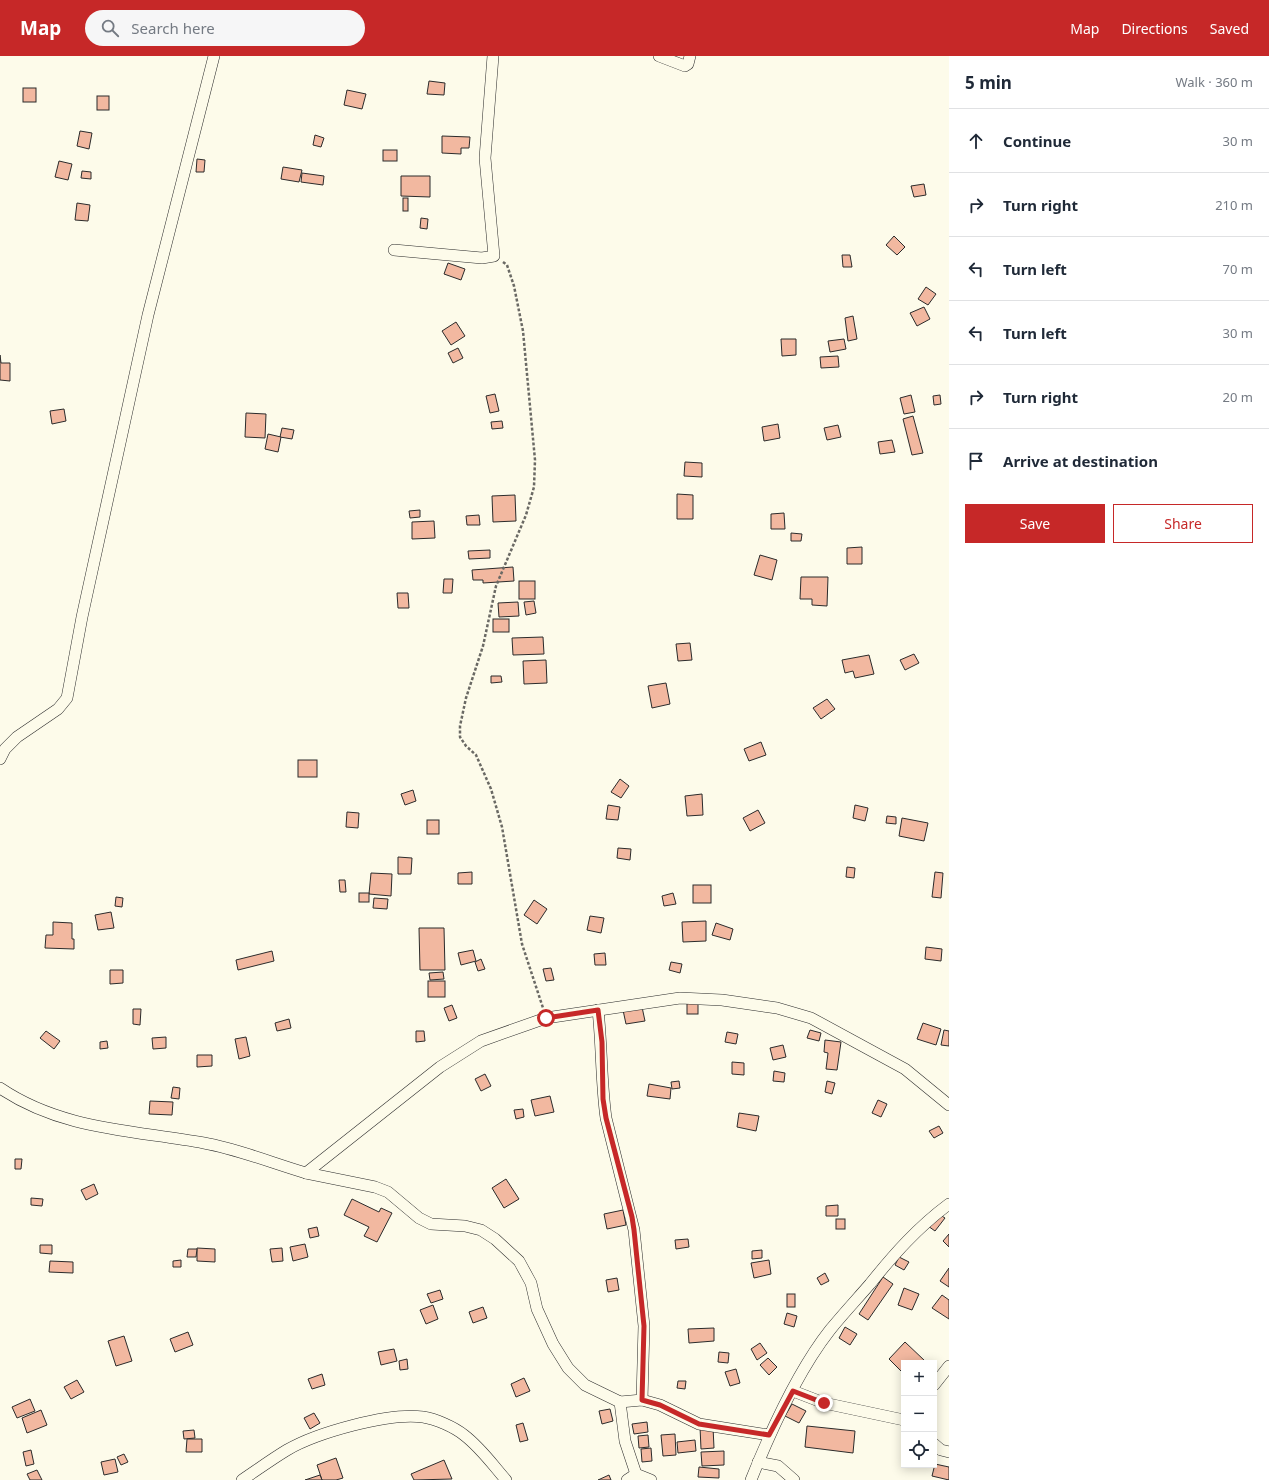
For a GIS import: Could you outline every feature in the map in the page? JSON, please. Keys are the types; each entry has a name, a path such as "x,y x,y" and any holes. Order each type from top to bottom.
{"street":[{"path":"0,759 5,749 17,737 58,709 67,698 82,617 148,314 214,56"},
{"path":"394,250 482,258 494,256 486,158 493,56"},
{"path":"659,56 685,66 688,64 690,56"},
{"path":"306,1173 452,1059 481,1040 546,1018 680,998 722,1000 777,1008 811,1018 905,1069 949,1105"},
{"path":"598,1010 602,1042 603,1099 606,1118 632,1217 634,1230 644,1326 642,1400"},
{"path":"0,1088 47,1114 93,1127 206,1143 306,1173 375,1187 388,1192 419,1218 431,1224 465,1226 481,1230 495,1239 518,1261 531,1283 537,1309 553,1344 568,1368 586,1385 620,1402 642,1400 660,1405 699,1424 769,1435"},
{"path":"751,1480 769,1435 803,1372 830,1331 895,1253 926,1222 949,1204"},
{"path":"937,1381 949,1366"},
{"path":"793,1391 824,1403 901,1419"},
{"path":"620,1402 625,1441 636,1474 651,1480"},
{"path":"242,1480 288,1449 314,1438 366,1422 406,1416 424,1417 463,1434 482,1450 506,1480"},
{"path":"937,1447 941,1450 949,1452"},
{"path":"758,1462 778,1466 794,1480"},
{"path":"627,1480 636,1474"}],"path":[{"path":"494,256 507,265 514,286 523,331 535,460 534,487 526,515 496,586 483,646 466,698 460,726 460,737 466,746 476,754 491,789 502,827 522,944 546,1018"}],"building":[{"path":"429,81 445,83 444,95 427,94"},
{"path":"23,88 36,88 36,102 23,102"},
{"path":"347,90 366,94 362,109 344,105"},
{"path":"97,96 109,96 109,110 97,110"},
{"path":"80,131 92,133 89,149 77,146"},
{"path":"315,135 324,138 321,147 313,145"},
{"path":"442,136 470,137 469,148 461,148 461,154 442,153"},
{"path":"383,150 397,150 397,161 383,161"},
{"path":"197,159 205,160 204,172 196,172"},
{"path":"59,161 72,164 68,180 55,177"},
{"path":"283,167 302,170 299,182 281,179"},
{"path":"82,171 91,172 91,179 81,178"},
{"path":"302,173 324,176 323,185 301,182"},
{"path":"401,176 430,176 430,197 401,196"},
{"path":"924,184 926,195 914,197 911,186"},
{"path":"403,198 408,198 408,211 403,211"},
{"path":"77,203 90,205 88,221 75,220"},
{"path":"421,218 428,219 427,229 420,228"},
{"path":"894,236 905,247 897,255 886,245"},
{"path":"842,255 850,255 852,267 843,267"},
{"path":"448,263 465,269 461,280 444,274"},
{"path":"926,287 936,294 928,305 918,299"},
{"path":"924,307 930,319 917,326 910,313"},
{"path":"853,316 857,339 848,341 845,318"},
{"path":"456,322 465,336 451,345 442,331"},
{"path":"781,339 796,339 796,355 782,356"},
{"path":"844,339 846,349 830,352 828,341"},
{"path":"458,348 463,358 453,363 448,353"},
{"path":"0,355 1,363 10,363 10,381 0,380"},
{"path":"838,356 839,367 821,368 820,357"},
{"path":"495,394 499,411 490,413 486,396"},
{"path":"911,395 915,412 904,414 900,398"},
{"path":"940,395 941,404 934,405 933,396"},
{"path":"64,409 66,421 52,424 50,411"},
{"path":"246,413 266,414 265,438 245,437"},
{"path":"913,416 923,453 912,455 903,419"},
{"path":"502,421 503,428 492,429 491,422"},
{"path":"778,424 780,438 764,441 762,427"},
{"path":"838,425 841,437 827,440 824,428"},
{"path":"282,428 294,430 292,439 280,437"},
{"path":"268,434 281,437 278,452 265,449"},
{"path":"892,440 895,452 880,454 878,442"},
{"path":"685,462 702,463 702,477 684,476"},
{"path":"677,494 693,495 693,519 677,519"},
{"path":"515,495 516,521 493,522 492,496"},
{"path":"420,510 420,517 410,518 409,511"},
{"path":"784,513 785,529 771,529 771,514"},
{"path":"479,515 480,525 467,525 466,516"},
{"path":"434,521 435,538 412,539 412,522"},
{"path":"791,533 802,534 801,541 791,541"},
{"path":"862,547 862,564 847,564 847,548"},
{"path":"490,550 490,558 469,559 468,551"},
{"path":"760,555 777,560 772,580 754,575"},
{"path":"513,567 514,581 483,583 483,580 473,580 472,570"},
{"path":"801,577 828,577 827,606 812,605 812,599 800,599"},
{"path":"444,579 453,579 452,593 443,593"},
{"path":"519,581 535,581 535,599 519,599"},
{"path":"397,593 408,593 409,608 398,608"},
{"path":"534,601 536,613 526,615 524,602"},
{"path":"518,602 519,616 499,617 498,603"},
{"path":"493,619 509,619 509,632 493,632"},
{"path":"543,637 544,654 513,655 512,638"},
{"path":"690,643 692,660 678,661 676,644"},
{"path":"914,654 919,663 905,670 900,660"},
{"path":"869,655 874,674 855,678 853,671 845,673 842,660"},
{"path":"546,660 547,683 524,684 523,661"},
{"path":"491,676 501,676 502,682 491,683"},
{"path":"666,683 670,704 652,708 648,686"},
{"path":"827,699 835,709 821,719 813,708"},
{"path":"761,742 766,755 749,761 744,749"},
{"path":"298,760 317,760 317,777 298,777"},
{"path":"620,779 629,786 621,798 611,792"},
{"path":"413,790 416,801 405,805 401,794"},
{"path":"702,794 703,815 687,816 685,796"},
{"path":"608,805 620,807 618,820 606,819"},
{"path":"855,805 868,808 865,821 853,818"},
{"path":"758,810 765,823 750,831 743,818"},
{"path":"347,812 359,813 358,828 346,827"},
{"path":"887,816 896,817 896,824 886,823"},
{"path":"902,818 928,823 924,841 899,836"},
{"path":"427,820 439,820 439,834 427,834"},
{"path":"618,848 631,849 630,860 617,858"},
{"path":"398,857 412,858 411,874 398,874"},
{"path":"847,867 855,868 854,878 846,877"},
{"path":"472,872 472,884 458,884 458,873"},
{"path":"935,872 943,873 941,898 932,897"},
{"path":"371,873 392,874 391,896 369,894"},
{"path":"339,880 345,880 346,892 340,892"},
{"path":"693,885 711,885 711,903 693,903"},
{"path":"359,893 369,893 369,902 359,902"},
{"path":"673,893 676,904 664,906 662,896"},
{"path":"116,897 123,898 122,907 115,906"},
{"path":"374,898 388,899 387,909 373,908"},
{"path":"534,900 547,909 537,924 524,915"},
{"path":"111,912 114,928 98,930 95,915"},
{"path":"590,916 604,918 601,933 587,930"},
{"path":"706,921 706,941 683,942 682,922"},
{"path":"53,922 72,923 72,939 74,939 74,949 45,948 46,935 53,935"},
{"path":"716,923 733,929 730,940 712,935"},
{"path":"419,928 444,928 445,970 420,970"},
{"path":"926,947 942,949 941,961 925,959"},
{"path":"473,950 476,961 461,965 458,953"},
{"path":"272,951 274,961 238,970 236,960"},
{"path":"605,953 606,965 595,965 594,954"},
{"path":"481,959 485,969 478,971 475,962"},
{"path":"671,962 682,964 680,973 669,970"},
{"path":"551,968 554,980 546,981 543,969"},
{"path":"110,970 123,970 123,983 110,984"},
{"path":"443,972 444,979 430,980 429,973"},
{"path":"428,981 445,981 445,997 428,997"},
{"path":"687,1003 698,1003 698,1014 687,1014"},
{"path":"452,1005 457,1018 449,1021 444,1008"},
{"path":"642,1007 645,1021 626,1024 623,1010"},
{"path":"133,1009 141,1009 140,1025 133,1024"},
{"path":"289,1019 291,1028 277,1031 275,1023"},
{"path":"923,1023 941,1029 936,1045 917,1039"},
{"path":"810,1030 821,1033 819,1041 807,1038"},
{"path":"944,1030 949,1031 949,1046 941,1045"},
{"path":"46,1031 60,1041 54,1049 40,1038"},
{"path":"416,1031 424,1031 425,1041 416,1042"},
{"path":"727,1032 738,1034 736,1044 725,1042"},
{"path":"166,1037 166,1048 153,1049 152,1038"},
{"path":"246,1037 250,1056 239,1059 235,1039"},
{"path":"825,1040 841,1042 837,1070 826,1069 828,1053 824,1052"},
{"path":"107,1041 108,1048 100,1049 100,1042"},
{"path":"783,1045 786,1057 773,1060 770,1048"},
{"path":"197,1055 212,1055 212,1066 197,1067"},
{"path":"732,1062 744,1063 744,1075 732,1074"},
{"path":"774,1071 785,1073 784,1082 773,1081"},
{"path":"485,1074 491,1086 481,1091 475,1079"},
{"path":"679,1081 680,1088 672,1089 671,1082"},
{"path":"827,1081 835,1083 832,1094 825,1092"},
{"path":"649,1084 671,1088 670,1099 647,1096"},
{"path":"173,1087 180,1088 179,1099 171,1098"},
{"path":"550,1096 554,1112 535,1116 531,1100"},
{"path":"878,1100 887,1104 881,1117 872,1113"},
{"path":"150,1101 173,1102 172,1115 149,1114"},
{"path":"523,1109 524,1117 516,1119 514,1110"},
{"path":"739,1113 759,1116 756,1131 737,1127"},
{"path":"939,1126 943,1133 934,1138 929,1131"},
{"path":"15,1159 22,1159 21,1169 15,1169"},
{"path":"506,1179 519,1199 504,1208 492,1188"},
{"path":"94,1184 98,1194 86,1200 81,1190"},
{"path":"31,1198 43,1199 42,1206 31,1205"},
{"path":"352,1199 379,1212 381,1208 392,1213 377,1242 364,1236 369,1227 344,1215"},
{"path":"838,1205 838,1216 826,1216 826,1206"},
{"path":"623,1210 626,1225 607,1229 604,1214"},
{"path":"937,1213 945,1218 935,1231 928,1226"},
{"path":"836,1219 845,1219 845,1229 836,1229"},
{"path":"317,1227 319,1236 310,1238 308,1229"},
{"path":"949,1234 949,1247 943,1241"},
{"path":"688,1239 689,1247 676,1249 675,1240"},
{"path":"305,1244 308,1257 293,1261 290,1247"},
{"path":"40,1245 52,1245 52,1254 40,1253"},
{"path":"197,1248 215,1249 215,1262 197,1261"},
{"path":"282,1248 283,1261 272,1262 270,1249"},
{"path":"188,1249 197,1249 196,1257 187,1257"},
{"path":"762,1250 762,1258 752,1259 752,1251"},
{"path":"899,1257 909,1262 904,1270 895,1265"},
{"path":"181,1260 181,1267 173,1267 173,1261"},
{"path":"769,1260 771,1274 754,1278 751,1263"},
{"path":"50,1261 73,1262 73,1273 49,1272"},
{"path":"949,1268 949,1287 940,1281"},
{"path":"825,1273 829,1281 821,1285 817,1278"},
{"path":"883,1277 893,1284 868,1320 859,1314"},
{"path":"617,1278 619,1290 608,1292 606,1280"},
{"path":"904,1288 919,1294 912,1310 898,1305"},
{"path":"440,1290 443,1299 431,1303 427,1294"},
{"path":"787,1294 795,1294 795,1307 787,1307"},
{"path":"942,1295 949,1300 949,1319 932,1308"},
{"path":"433,1305 438,1319 426,1324 420,1310"},
{"path":"483,1307 487,1318 473,1323 469,1312"},
{"path":"787,1313 797,1316 794,1327 784,1324"},
{"path":"845,1327 857,1334 850,1345 839,1338"},
{"path":"714,1328 714,1341 689,1343 688,1329"},
{"path":"188,1332 193,1345 175,1352 170,1339"},
{"path":"124,1336 132,1361 116,1366 108,1341"},
{"path":"905,1342 924,1360 901,1360 901,1371 889,1359"},
{"path":"760,1343 767,1353 757,1360 751,1349"},
{"path":"394,1349 397,1361 381,1365 378,1352"},
{"path":"719,1352 729,1353 728,1363 718,1362"},
{"path":"768,1358 777,1367 769,1375 760,1365"},
{"path":"407,1359 408,1369 400,1370 399,1361"},
{"path":"736,1369 740,1383 730,1386 725,1372"},
{"path":"322,1374 325,1385 312,1389 308,1379"},
{"path":"524,1378 530,1391 516,1397 511,1384"},
{"path":"77,1380 84,1392 71,1399 64,1387"},
{"path":"678,1381 686,1381 685,1389 677,1388"},
{"path":"30,1399 35,1411 17,1418 12,1407"},
{"path":"792,1404 806,1411 799,1423 785,1416"},
{"path":"610,1409 613,1421 602,1424 599,1411"},
{"path":"41,1410 47,1425 27,1433 22,1418"},
{"path":"314,1413 320,1423 310,1429 304,1418"},
{"path":"647,1422 648,1432 634,1434 632,1424"},
{"path":"523,1423 528,1440 520,1442 516,1425"},
{"path":"807,1426 855,1431 853,1453 805,1447"},
{"path":"700,1427 713,1427 714,1448 701,1449"},
{"path":"194,1430 195,1438 184,1439 183,1431"},
{"path":"675,1434 676,1455 663,1456 661,1435"},
{"path":"648,1435 649,1447 639,1448 638,1436"},
{"path":"187,1439 202,1439 202,1452 186,1452"},
{"path":"695,1440 696,1451 678,1453 677,1442"},
{"path":"651,1448 652,1461 642,1462 641,1449"},
{"path":"31,1450 34,1464 26,1466 23,1452"},
{"path":"724,1451 724,1465 702,1466 701,1452"},
{"path":"124,1454 128,1462 121,1465 117,1457"},
{"path":"336,1458 343,1478 336,1480 322,1480 317,1465"},
{"path":"115,1459 118,1472 104,1475 101,1462"},
{"path":"444,1460 452,1479 414,1480 411,1474"},
{"path":"937,1464 949,1467 949,1480 932,1476 934,1468 937,1468"},
{"path":"699,1467 719,1469 719,1478 698,1477"},
{"path":"37,1470 42,1480 30,1480 27,1474"},
{"path":"320,1475 322,1480 305,1480"},
{"path":"609,1475 611,1480 598,1480"}],"route":[{"path":"546,1018 598,1010 602,1042 603,1099 606,1118 617,1157 634,1230 644,1326 642,1400 660,1405 699,1424 769,1435 793,1391 824,1403"}]}
